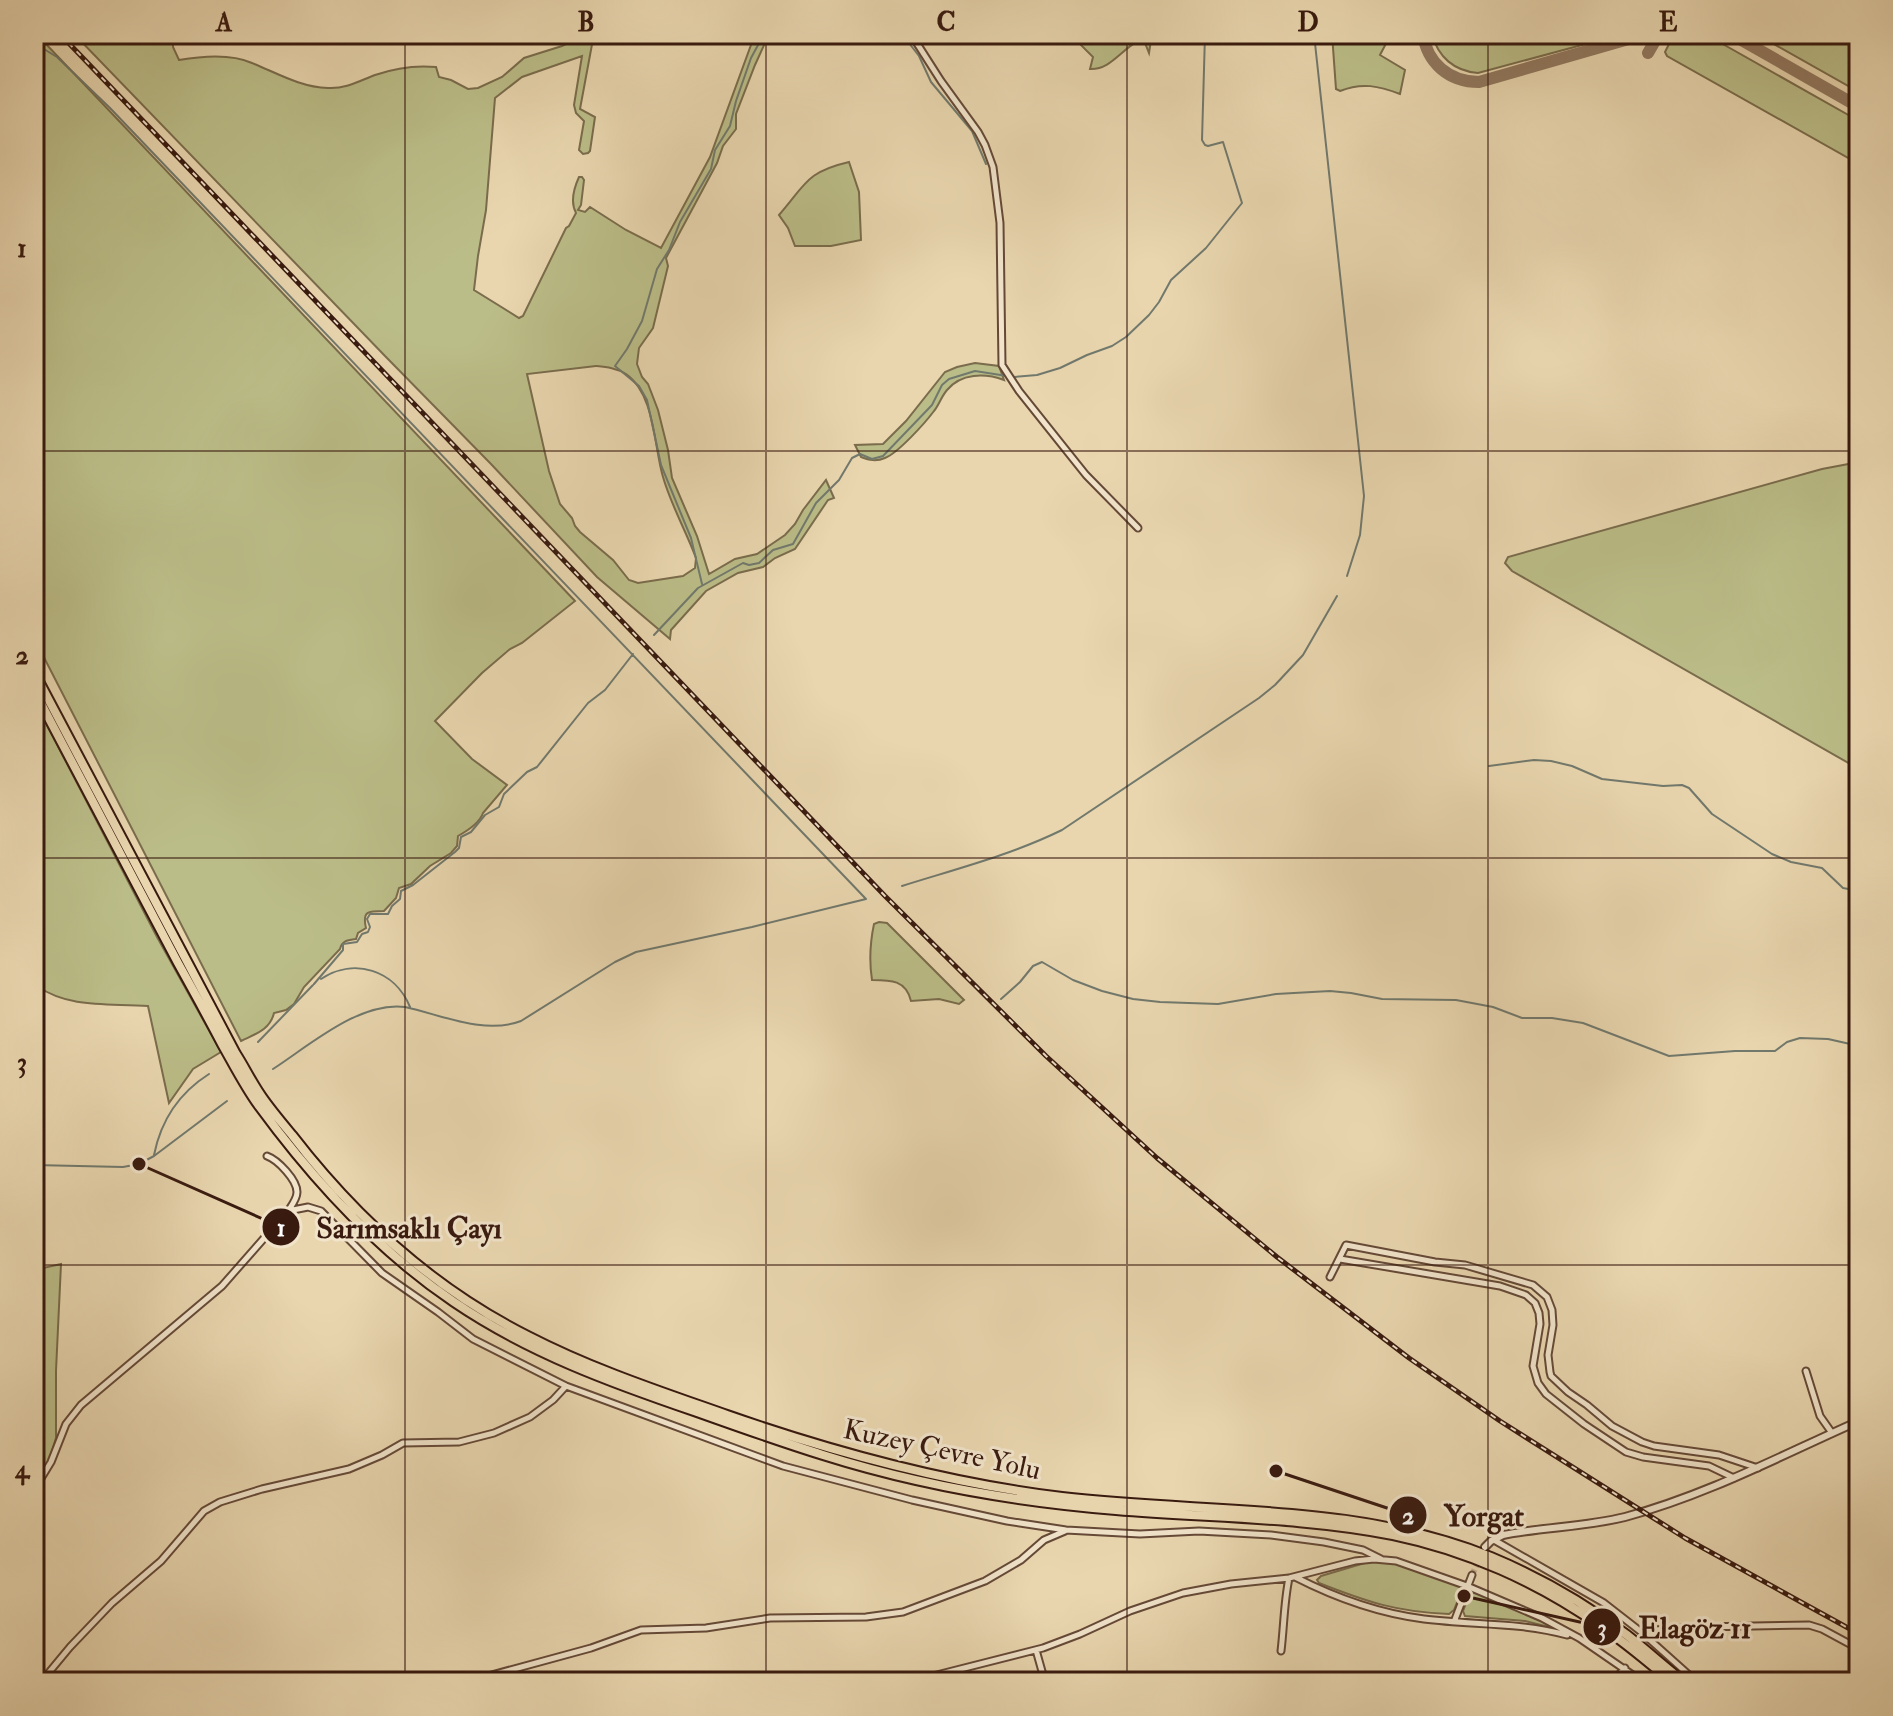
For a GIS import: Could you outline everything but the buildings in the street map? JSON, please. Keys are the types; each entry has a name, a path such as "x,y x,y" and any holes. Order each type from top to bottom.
{"highway":[{"path":"34,672 108,822"},
{"path":"34,690 258,1100"},
{"name":"Kuzey Çevre Yolu","path":"258,1100 304,1163 390,1252 481,1319 566,1364 826,1456 923,1481 1062,1505 1330,1526 1425,1543 1478,1560 1540,1589 1597,1623 1672,1682"},
{"name":"Kuzey Çevre Yolu","path":"258,1100 339,1192 395,1247 483,1311 581,1362 828,1449 939,1477 1064,1497 1331,1518 1428,1536 1489,1556 1552,1587 1615,1627 1684,1682"}],"street":[{"path":"911,34 982,138 993,167 1000,223 1002,365 1086,475 1138,528"},
{"path":"34,1490 51,1462 66,1424 81,1405 222,1286 288,1211 296,1198 296,1188 280,1164 267,1156"},
{"path":"288,1211 308,1207 321,1211 382,1273 446,1317 468,1337 566,1386 783,1466 1007,1521 1066,1530 1140,1534 1199,1531 1271,1535 1363,1550 1381,1559"},
{"path":"1330,1277 1346,1245 1465,1265 1533,1285 1547,1297 1553,1314 1548,1355 1551,1376 1568,1392 1612,1426 1642,1442 1719,1455 1758,1468"},
{"path":"1340,1259 1500,1286 1526,1295 1535,1303 1539,1313 1533,1366 1538,1383 1546,1394 1626,1452 1709,1466 1734,1478"},
{"path":"1806,1371 1820,1416 1832,1433"},
{"path":"41,1682 125,1590 161,1561 204,1511 212,1506 262,1489 349,1469 403,1443 459,1442 494,1433 530,1417 566,1386"},
{"path":"1485,1547 1507,1534 1607,1521 1660,1506 1758,1468 1859,1421"},
{"path":"466,1682 591,1648 641,1630 706,1628 770,1618 866,1617 903,1612 985,1581 1013,1565 1044,1540 1066,1530"},
{"path":"1493,1540 1604,1603 1697,1682"},
{"path":"909,1682 1036,1650 1170,1596 1231,1584 1292,1578 1361,1560 1381,1559 1396,1561 1467,1586 1542,1618 1579,1638 1643,1682"},
{"path":"1454,1622 1472,1575"},
{"path":"1292,1578 1364,1607 1409,1617 1518,1625 1579,1638"},
{"path":"1281,1651 1283,1607 1292,1578"},
{"path":"1640,1631 1809,1625 1859,1649"},
{"path":"1036,1650 1045,1682"},
{"path":"1849,1682 1859,1661"},
{"path":"1612,1682 1623,1670"},
{"path":"1623,1670 1625,1682"},
{"path":"945,1674 946,1682"}],"green space":[{"path":"34,34 42,34 44,42 575,601 482,673 435,721 472,759 507,785 476,823 458,836 457,846 451,853 430,866 411,884 399,888 396,898 384,911 368,913 366,928 358,933 356,939 342,944 304,987 294,1004 274,1013 257,1034 241,1041 34,638"},
{"path":"74,34 173,34 173,47 179,60 235,58 318,87 341,87 390,71 428,66 436,67 439,77 468,89 502,77 524,58 562,46 586,34 609,34 593,39 580,109 595,117 588,153 583,154 579,150 584,121 576,113 574,105 582,56 522,77 495,98 486,210 474,290 519,318 523,316 576,213 573,195 579,177 584,180 578,210 585,212 590,207 661,248 710,157 755,34 769,34 736,114 736,129 723,146 666,258 668,266 653,328 639,348 637,364 658,410 672,478 697,536 709,574 735,559 757,554 785,535 826,480 834,498 828,500 795,549 763,567 738,573 706,591 671,630 670,639 597,577","holes":["596,366 626,374 643,394 666,487 696,558 695,568 683,576 638,583 629,580 613,560 580,532 560,504 549,471 527,374"]},
{"path":"1066,34 1152,34 1149,53 1145,43 1138,41 1104,66 1090,69 1093,57"},
{"path":"1332,34 1391,34 1380,55 1405,70 1400,94 1370,86 1336,89"},
{"path":"1432,34 1614,34 1478,73 1454,66 1448,61 1438,50"},
{"path":"1705,34 1859,121 1859,164 1667,56 1665,52 1669,44"},
{"path":"1756,34 1859,34 1859,92"},
{"path":"849,162 859,192 861,240 831,246 795,246 779,215 815,175"},
{"path":"975,363 999,366 1004,380 981,376 959,380 897,450 879,460 861,457 855,445 883,444 906,421 945,372"},
{"path":"1859,462 1859,769 1512,571 1505,563 1508,557 1822,469"},
{"path":"37,706 157,937 221,1052 193,1069 169,1103 148,1006 76,1002 37,986 39,977 34,963 34,707"},
{"path":"887,923 964,1000 959,1004 939,999 911,1001 901,985 872,980 872,938 874,924"},
{"path":"61,1264 56,1438 49,1461 34,1482 34,1270"},
{"path":"1379,1561 1403,1565 1461,1587 1454,1610 1449,1614 1430,1613 1382,1605 1317,1580 1321,1576"},
{"path":"1474,1591 1541,1618 1561,1630 1525,1621 1465,1616 1463,1611 1470,1593"}],"waterway":[{"path":"702,584 691,538 661,465 647,400 639,386 615,366 642,321 657,269 711,169 715,150 730,126 751,58 764,34"},
{"path":"902,34 919,56 931,82 972,131 986,164"},
{"path":"1014,377 1037,375 1060,368 1126,337 1149,315 1171,280 1206,248 1242,203 1223,142 1208,146 1202,140 1205,34"},
{"path":"1314,34 1364,496 1360,535 1347,576"},
{"path":"34,43 57,57 110,108 866,899 636,952 521,1021 507,1025 478,1025 405,1007 371,1011 319,1037 273,1069"},
{"path":"654,635 698,588 743,563 759,563 773,550 793,544 816,503 839,480 852,458 860,454 872,459 883,456 932,405 942,385 949,379 975,371 1007,376"},
{"path":"902,886 1003,854 1062,830 1275,685 1303,655 1337,596"},
{"path":"314,984 343,950 343,944 357,942 362,934 368,932 367,919 370,914 388,914 400,899 401,891 455,852 461,837 499,807 504,794 527,772 537,767 588,703 605,690 633,654"},
{"path":"1489,766 1551,761 1602,779 1663,786 1682,785 1689,788 1712,814 1772,854 1791,862 1822,868 1843,888 1859,891"},
{"path":"1001,999 1033,966 1042,962 1073,980 1102,991 1160,1002 1218,1004 1276,994 1330,991 1382,999 1456,1000 1493,1007 1522,1018 1552,1018 1583,1023 1669,1056 1775,1051 1787,1042 1800,1038 1828,1039 1859,1046"},
{"path":"321,979 347,969 372,971 394,984 410,1007"},
{"path":"258,1042 313,985"},
{"path":"154,1155 161,1130 173,1108 209,1074"},
{"path":"34,1165 123,1167 139,1164 227,1101"}],"taxiway":[{"path":"1423,34 1429,54 1441,69 1458,79 1479,82 1646,34"},
{"path":"1648,53 1659,34"},
{"path":"1731,34 1859,107"}],"tunnel":[{"path":"1472,1575 1480,1558"}],"railway":[{"path":"60,34 885,896 1046,1056 1157,1158 1277,1257 1409,1358 1500,1421 1685,1538 1859,1634"}],"place":[{"name":"Sarımsaklı Çayı","path":"139,1164"},
{"name":"Yorgat","path":"1276,1471"},
{"name":"Elagöz 11","path":"1464,1596"}]}
